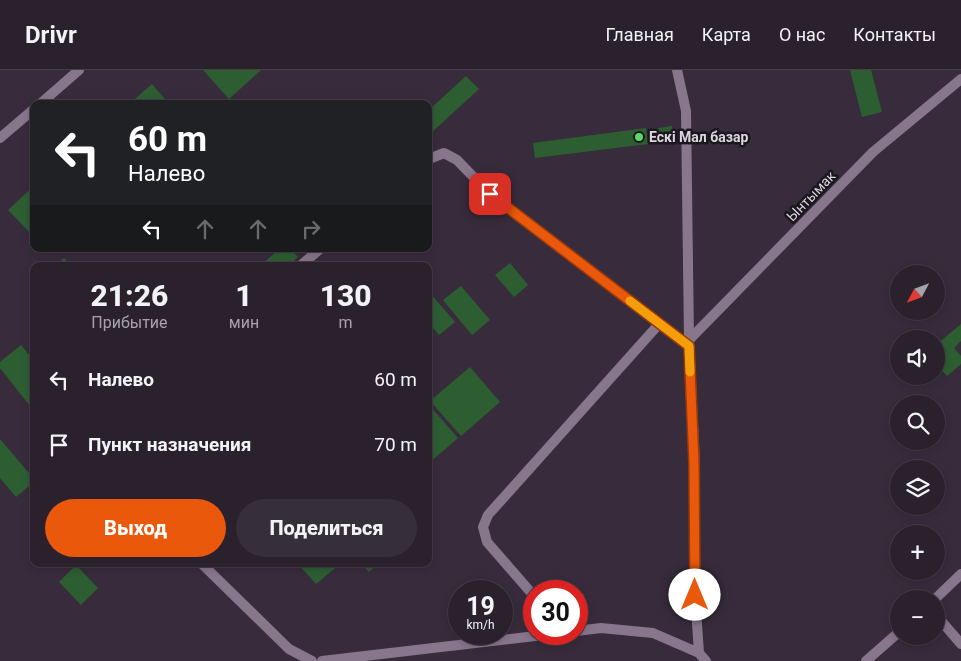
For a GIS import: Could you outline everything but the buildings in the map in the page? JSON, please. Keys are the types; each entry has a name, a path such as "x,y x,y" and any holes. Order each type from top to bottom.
{"street":[{"path":"45,100 79,70"},
{"path":"677,70 686,111 695,595 699,653"},
{"name":"Ынтымак","path":"689,343 872,152 961,80"},
{"path":"0,138 30,112"},
{"path":"432,158 444,153 457,160 490,194 659,324 689,343"},
{"path":"305,262 316,252"},
{"path":"523,583 487,542 483,527 488,515 659,324"},
{"path":"205,567 289,648 312,661"},
{"path":"944,590 961,574"},
{"path":"945,625 961,644"},
{"path":"588,630 601,628 653,633 699,653 706,661"},
{"path":"322,661 523,637"},
{"path":"866,661 890,640"}],"slow traffic":[{"path":"630,301 689,346 690,372"}],"place":[{"name":"Ескі Мал базар","path":"639,137"}],"route":[{"path":"490,194 689,346 694,463 695,595"}]}
